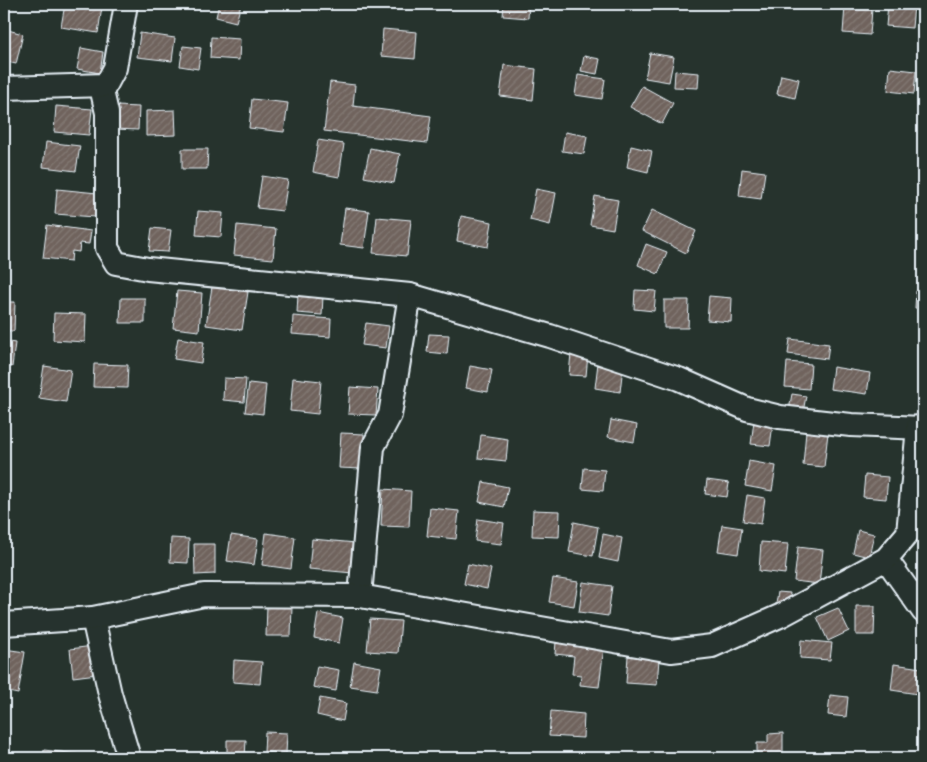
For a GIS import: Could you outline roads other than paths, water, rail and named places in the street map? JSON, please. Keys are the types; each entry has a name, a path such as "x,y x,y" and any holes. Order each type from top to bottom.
{"street":[{"path":"4,88 106,86 115,68 126,4"},
{"path":"4,624 93,618 204,595 360,596 671,651 712,646 782,615 886,559 908,532 921,427 851,425 780,417 747,409 670,376 550,336 410,295 148,269 116,263 107,248 107,113 101,87"},
{"path":"360,596 373,448 390,415 410,295"},
{"path":"886,559 923,611"},
{"path":"93,618 110,694 129,758"}]}
